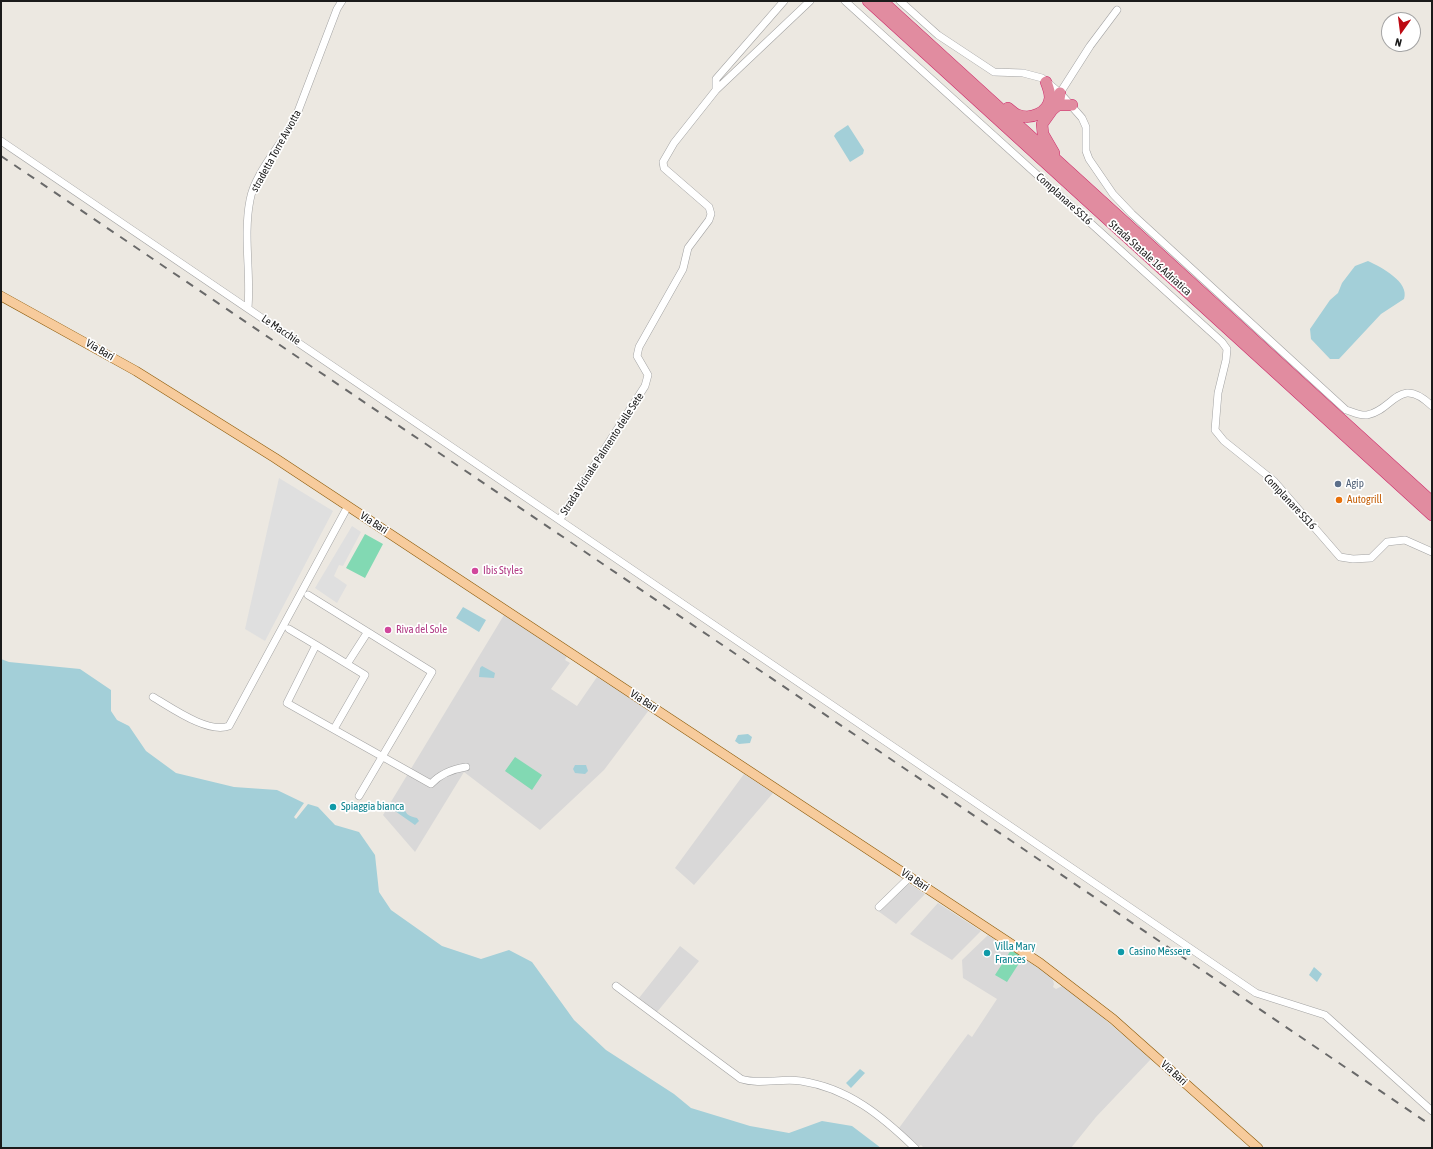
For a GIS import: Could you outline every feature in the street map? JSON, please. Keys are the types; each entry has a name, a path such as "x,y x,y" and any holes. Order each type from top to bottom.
{"highway":[{"name":"Strada Statale 16 Adriatica","path":"868,1 1432,515"},
{"name":"Strada Statale 16 Adriatica","path":"882,1 1432,502"},
{"path":"1046,82 1054,102"},
{"path":"1059,162 1043,134 1042,124 1052,110 1054,102 1060,93"},
{"path":"988,97 1000,101 1016,115 1028,117 1039,114 1054,102 1072,105"}],"main road":[{"name":"Via Bari","path":"1,296 108,355 194,406 1040,963 1086,997 1258,1148"}],"street":[{"name":"stradetta Torre Avvotta","path":"248,308 247,250 250,200 268,162 290,130 295,120 337,9 342,1"},
{"path":"716,90 716,79 784,1"},
{"path":"716,90 810,1"},
{"name":"Complanare SS16","path":"845,1 1222,342 1227,349 1226,360 1218,393 1215,430 1224,441 1274,481 1340,557 1353,559 1371,558 1387,542 1405,540 1432,552"},
{"path":"900,1 938,35 994,72 1022,73 1042,78 1060,93 1082,118 1086,128 1085,147 1089,159 1113,194 1132,214 1346,410 1357,414 1370,414 1398,395 1406,393 1424,398 1432,406"},
{"path":"1060,93 1090,46 1117,10"},
{"name":"Strada Vicinale Palmento delle Sete","path":"560,519 646,386 648,375 637,356 639,347 683,269 688,248 709,220 711,214 709,207 664,168 663,162 674,143 716,90"},
{"name":"Le Macchie","path":"1,141 560,519 1256,993 1325,1015 1432,1111"},
{"path":"153,697 189,718 214,727 221,728 229,726 348,506"},
{"path":"308,595 432,672 359,796"},
{"path":"289,629 365,675 334,730"},
{"path":"347,664 367,633"},
{"path":"316,645 287,703 431,784 438,776 457,768 466,767"},
{"path":"879,907 910,877"},
{"path":"616,986 741,1079 752,1082 773,1080 801,1081 836,1090 864,1105 887,1121 915,1148"}],"shaded area":[{"path":"279,478 333,511 265,641 245,629"},
{"path":"352,526 361,532 343,566 339,565 334,576 347,585 337,603 315,588"},
{"path":"504,615 567,656 565,660 570,663 551,689 577,706 597,677 649,710 604,770 540,830 464,772 415,852 383,815"},
{"path":"744,774 773,793 694,885 675,868"},
{"path":"908,883 925,894 896,924 878,911"},
{"path":"938,903 981,931 952,960 910,934"},
{"path":"988,935 1052,977 1054,984 1053,987 1056,989 1062,986 1080,998 1151,1059 1096,1117 1071,1148 924,1148 921,1145 918,1147 899,1128 968,1034 972,1037 997,999 963,978 962,960"},
{"path":"680,946 699,961 657,1012 639,998"}],"green space":[{"path":"365,534 383,544 365,578 346,568"},
{"path":"515,757 542,775 532,790 505,771"},
{"path":"1011,950 1023,957 1007,982 995,975"}],"water":[{"path":"848,125 864,150 863,154 850,162 834,136"},
{"path":"1368,261 1387,271 1399,281 1405,293 1404,299 1381,314 1339,359 1330,359 1311,339 1310,329 1330,300 1338,293 1342,283 1355,266"},
{"path":"463,607 486,620 479,632 456,618"},
{"path":"1,659 9,662 80,669 111,690 111,711 117,720 129,726 146,751 176,773 234,787 277,790 304,803 294,817 296,819 308,804 318,807 335,825 359,832 375,855 379,892 391,910 442,946 481,959 509,950 532,962 574,1020 606,1050 674,1094 691,1108 750,1126 789,1133 822,1121 852,1126 881,1148 1,1148"},
{"path":"482,666 495,673 494,678 479,677 480,668"},
{"path":"748,734 752,737 750,743 739,744 735,741 738,735"},
{"path":"575,765 586,765 588,771 585,774 575,773 573,769"},
{"path":"399,805 402,806 406,813 410,816 417,818 419,821 415,825 395,811"},
{"path":"1314,967 1322,974 1317,982 1309,975"},
{"path":"860,1069 865,1073 851,1088 846,1083"}],"railway":[{"path":"1,156 1432,1126"}],"place":[{"name":"Agip","path":"1338,484"},
{"name":"Autogrill","path":"1339,500"},
{"name":"Ibis Styles","path":"475,571"},
{"name":"Riva del Sole","path":"388,630"},
{"name":"Spiaggia bianca","path":"333,807"},
{"name":"Casino Messere","path":"1121,952"},
{"name":"Villa Mary Frances","path":"987,953"}]}
